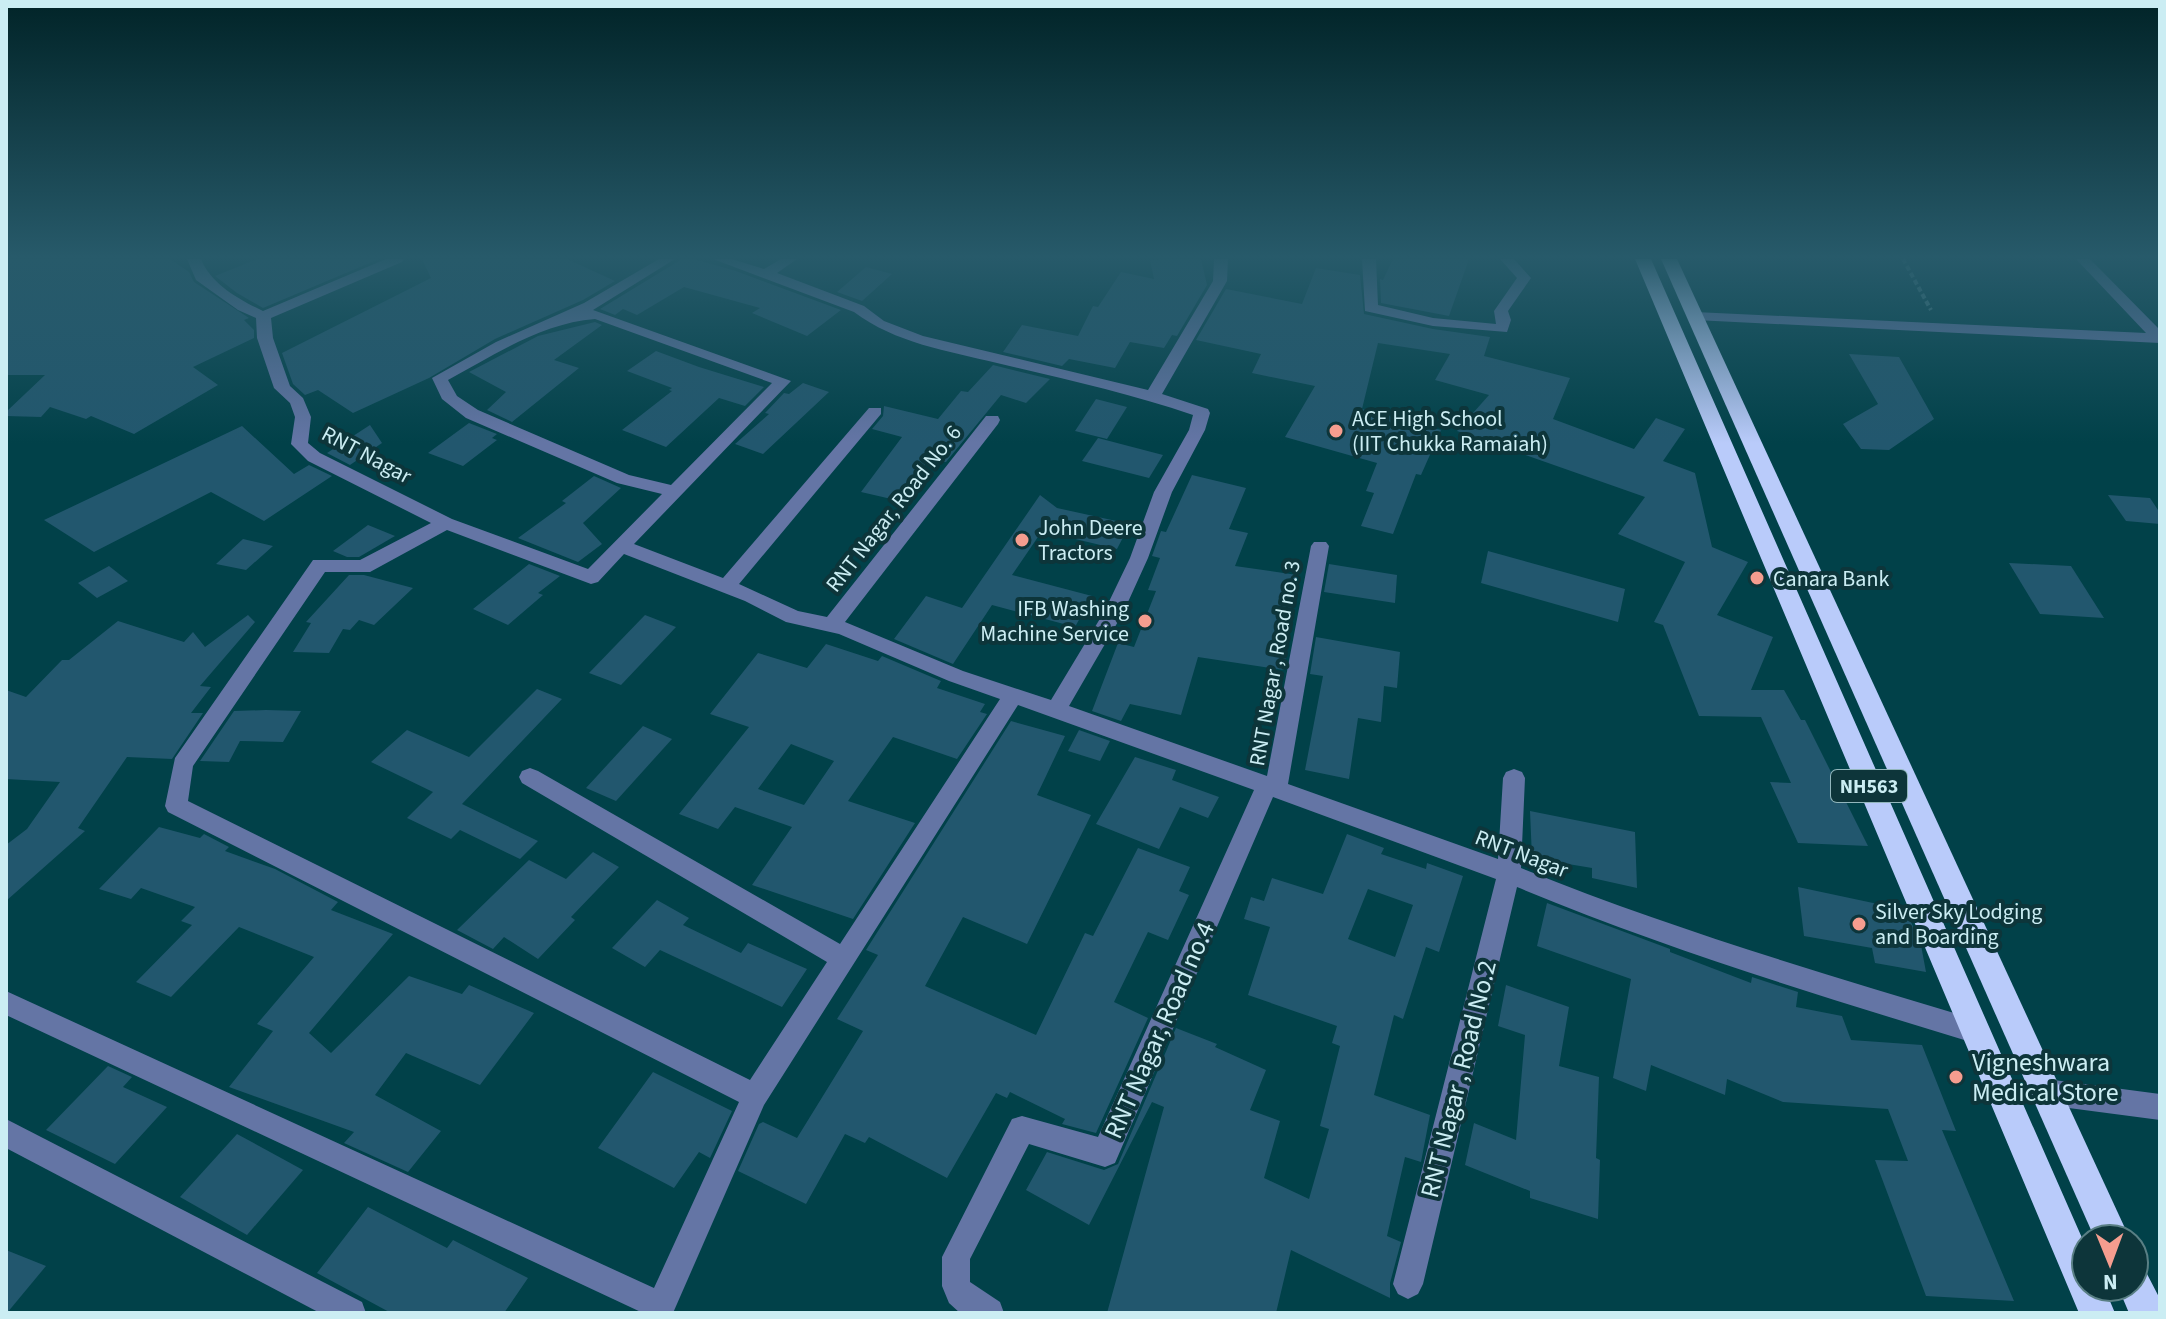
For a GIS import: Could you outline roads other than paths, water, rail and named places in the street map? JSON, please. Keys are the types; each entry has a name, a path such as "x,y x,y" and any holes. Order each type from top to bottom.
{"highway":[{"name":"NH563","path":"1669,321 2097,1313"},
{"name":"NH563","path":"1697,321 2106,1223"}],"street":[{"name":"RNT Nagar","path":"263,321 265,338 282,388 297,401 303,417 299,444 314,457 446,523 591,577 783,381 614,321"},
{"path":"554,321 440,378 442,389 453,403 472,414 623,479 674,492"},
{"path":"874,321 918,339 1153,396 1202,413 1202,419 1163,492 1139,558 1113,613 1056,710"},
{"path":"1153,396 1197,321"},
{"path":"1426,321 1502,329 1504,321"},
{"path":"1790,321 2160,338"},
{"path":"2143,321 2160,338"},
{"path":"726,587 875,411"},
{"name":"RNT Nagar, Road No. 6","path":"832,625 992,420"},
{"path":"446,523 363,567 320,565 183,764 176,806 755,1096"},
{"name":"RNT Nagar","path":"621,546 752,596 793,617 832,625 956,676 1509,873 1606,913 1765,968 1974,1031"},
{"name":"RNT Nagar , Road no. 3","path":"1272,787 1320,546"},
{"path":"6,1003 660,1309 755,1096 1014,695"},
{"path":"530,777 844,959"},
{"name":"RNT Nagar , Road No.2","path":"1408,1284 1509,873 1514,778"},
{"name":"RNT Nagar, Road no.4","path":"989,1313 964,1300 957,1290 954,1273 956,1257 1022,1129 1105,1153 1272,787"},
{"path":"2046,1092 2160,1107"},
{"path":"6,1133 351,1313"}],"place":[{"name":"ACE High School (IIT Chukka Ramaiah)","path":"1336,431"},
{"name":"John Deere Tractors","path":"1022,540"},
{"name":"Canara Bank","path":"1757,578"},
{"name":"IFB Washing Machine Service","path":"1145,621"},
{"name":"Silver Sky Lodging and Boarding","path":"1859,924"},
{"name":"Vigneshwara Medical Store","path":"1956,1077"}]}
